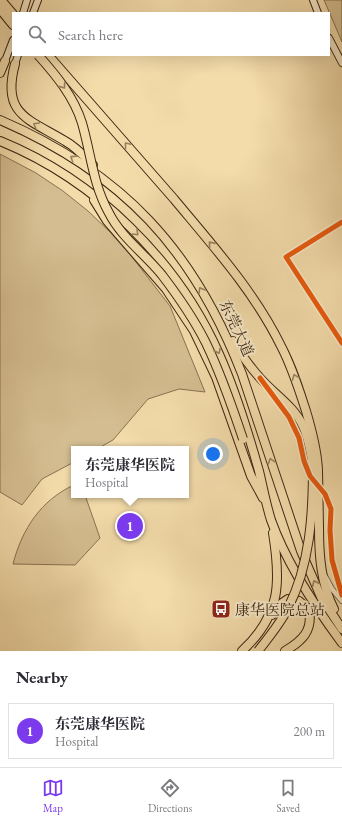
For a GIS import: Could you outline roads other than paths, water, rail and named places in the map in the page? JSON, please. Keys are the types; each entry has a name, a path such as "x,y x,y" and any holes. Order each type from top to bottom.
{"highway":[{"path":"1,0 12,13"},
{"path":"0,9 12,24"},
{"path":"39,56 54,73 68,94 81,122 96,185 110,215 161,273 184,306 206,342 222,379 267,507 276,553 278,573 276,595 267,621"},
{"path":"49,56 198,229 245,287 281,346 298,384 317,450 311,528 298,586 288,608 276,628 258,651"},
{"path":"0,73 5,61"},
{"path":"15,64 10,89 18,109 32,122 67,142 100,171 110,183"},
{"name":"东莞大道","path":"0,120 61,150 110,183 129,199 162,232 182,260 214,311 232,347 300,551 322,597 342,629"},
{"name":"东莞大道","path":"0,141 25,152 51,167 91,194 115,214 146,244 185,293 220,355 247,429 267,507 286,554 314,602 342,643"},
{"path":"91,194 107,222 166,289 194,331 218,384 251,476 267,507"},
{"path":"214,311 246,361 260,378 296,415 303,425 310,444"},
{"path":"307,414 310,444 315,469 319,552 325,586 342,624"},
{"path":"242,651 258,634 282,603 288,599 299,601 309,610 310,625 306,633 293,646 285,651"},
{"path":"314,602 342,651"}],"main road":[{"path":"23,12 27,0"},
{"path":"33,12 38,0"},
{"path":"313,0 318,12"},
{"path":"330,40 342,63"},
{"path":"5,61 12,43"},
{"path":"15,64 18,56"}],"street":[{"path":"342,222 286,257 342,343"},
{"path":"260,378 289,417 299,438 304,461 310,476 325,494 331,509 330,530 332,560 342,594"},
{"path":"322,568 332,589 342,601"}],"place":[{"name":"东莞康华医院","path":"130,526"},
{"name":"康华医院总站","path":"221,609"}]}
